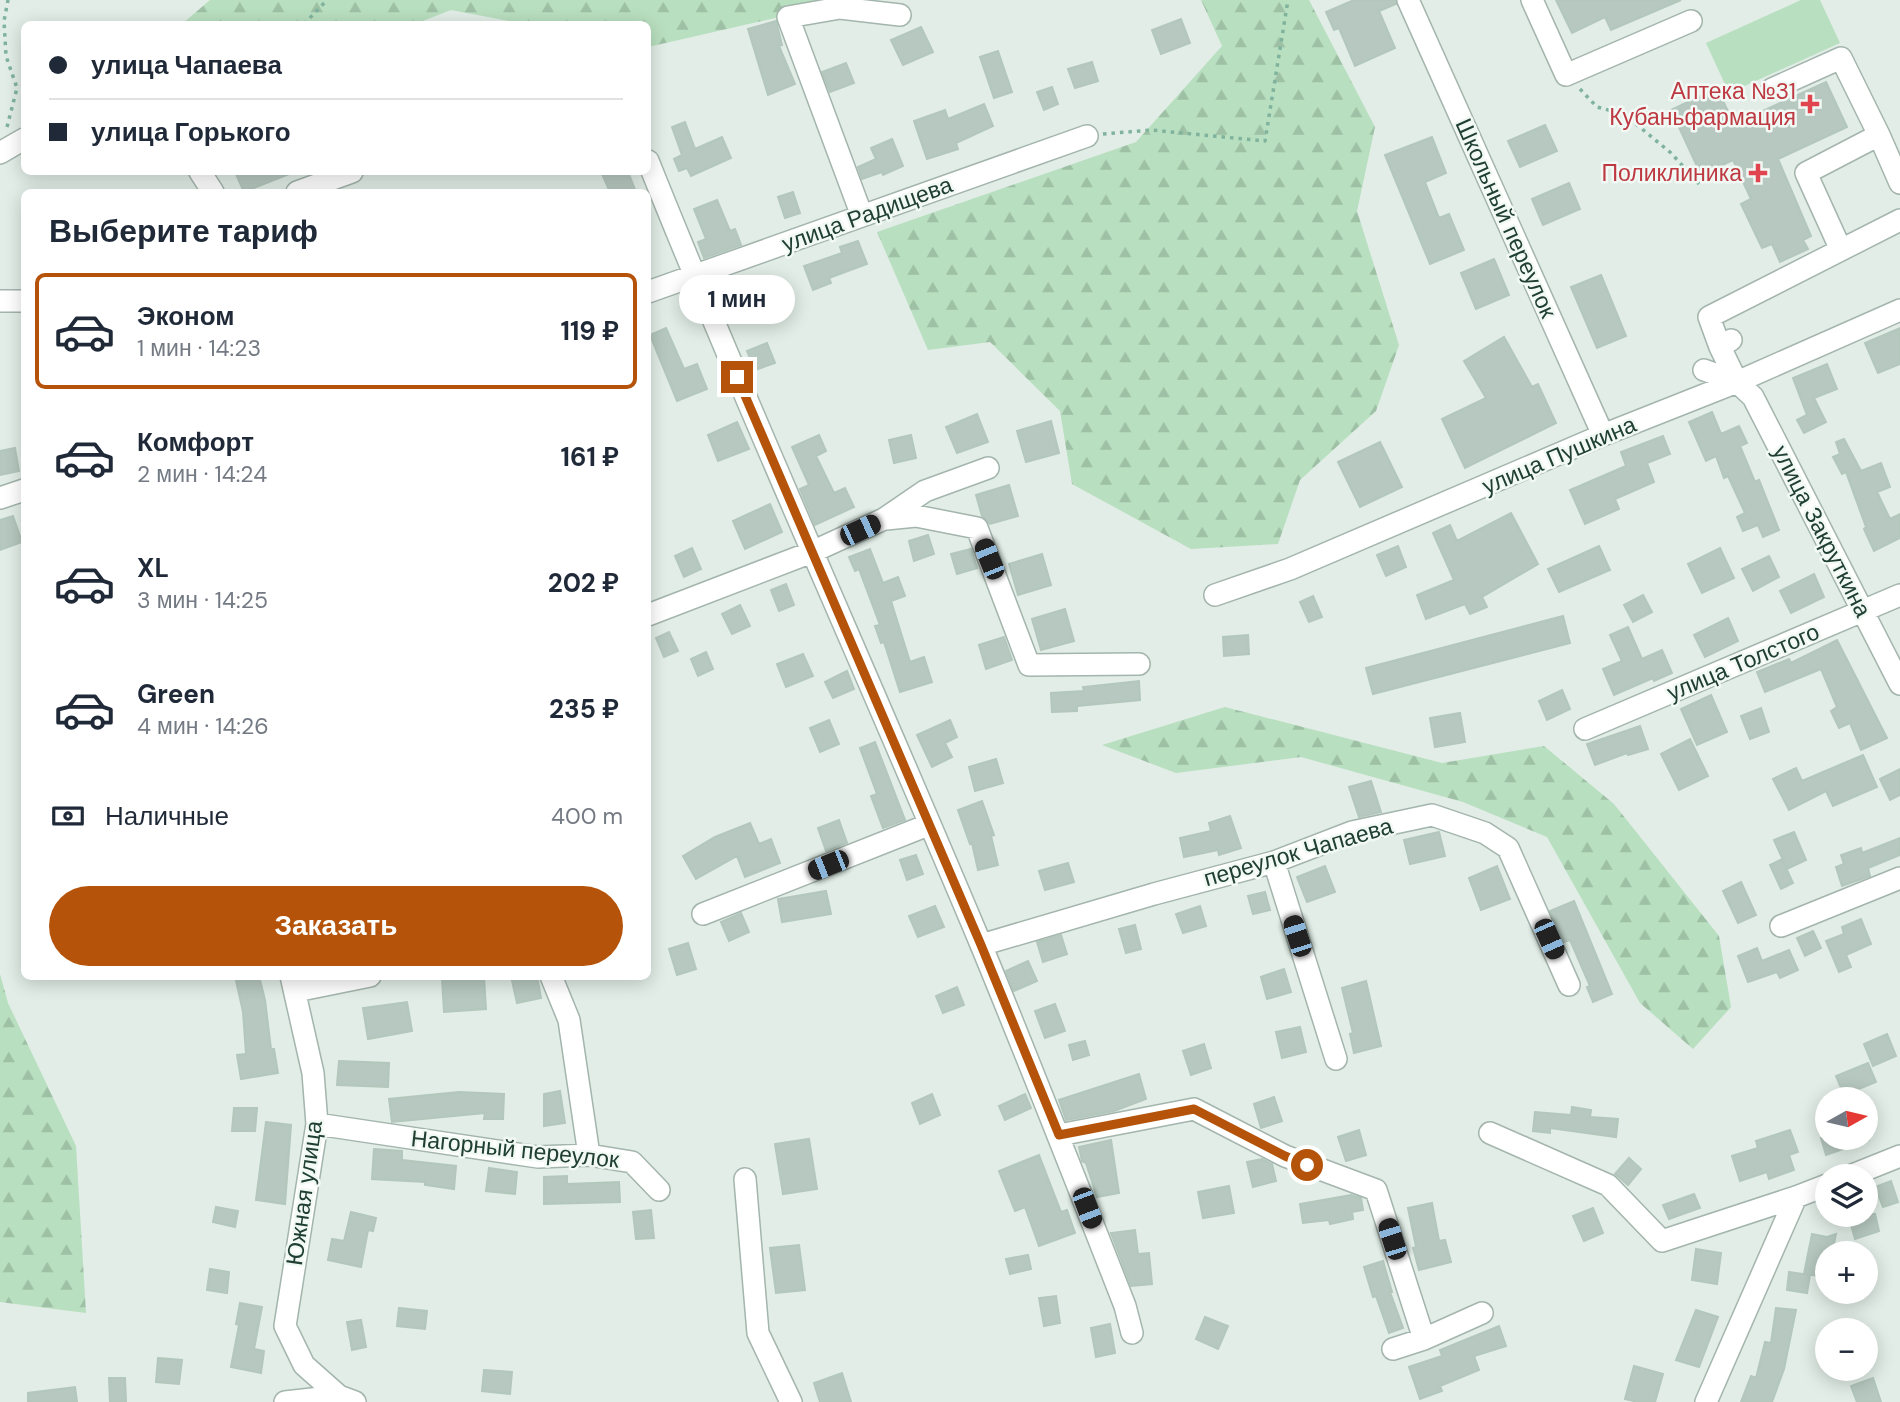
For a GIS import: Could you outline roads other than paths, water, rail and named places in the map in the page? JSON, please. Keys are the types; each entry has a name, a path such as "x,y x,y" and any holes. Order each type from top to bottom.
{"street":[{"name":"Школьный переулок","path":"1408,0 1603,435"},
{"path":"1532,0 1566,75 1691,21"},
{"path":"862,216 788,17 840,8 900,15"},
{"path":"1772,89 1842,58 1900,183"},
{"path":"1841,250 1806,173 1879,135"},
{"name":"улица Радищева","path":"651,291 1087,136"},
{"path":"651,169 694,277 981,945 1059,1135 1125,1306 1132,1333"},
{"path":"305,189 344,175"},
{"path":"1737,382 1725,343 1709,317 1900,220"},
{"path":"0,301 21,301"},
{"name":"улица Пушкина","path":"1215,595 1290,569 1603,435 1737,382 1900,310"},
{"path":"1704,370 1737,382"},
{"name":"улица Закруткина","path":"1737,382 1754,397 1900,684"},
{"path":"651,614 812,552 884,519 925,491 988,468"},
{"path":"0,498 21,491"},
{"path":"884,519 916,516 977,528 1029,665 1139,664"},
{"name":"улица Толстого","path":"1585,729 1900,595"},
{"name":"переулок Чапаева","path":"981,945 1274,862 1352,832 1432,815 1485,833 1508,848 1569,985"},
{"path":"703,914 928,825"},
{"path":"1274,862 1336,1059"},
{"path":"1781,926 1900,878"},
{"path":"294,984 332,980"},
{"path":"553,980 569,1020 589,1155"},
{"name":"Южная улица","path":"294,984 313,1073 317,1124 285,1326 304,1365 347,1399"},
{"path":"1059,1135 1194,1109 1285,1156 1376,1190 1424,1339"},
{"name":"Нагорный переулок","path":"317,1124 538,1157 589,1155 632,1162 659,1190"},
{"path":"1490,1133 1608,1185 1661,1241 1815,1190"},
{"path":"1878,1165 1900,1156"},
{"path":"745,1179 758,1333 792,1402"},
{"path":"1706,1402 1796,1198"},
{"path":"1393,1349 1424,1339 1482,1313"},
{"path":"285,1402 347,1399"}],"place":[{"name":"Аптека №31 Кубаньфармация","path":"1810,104"},
{"name":"Поликлиника","path":"1758,173"}]}
